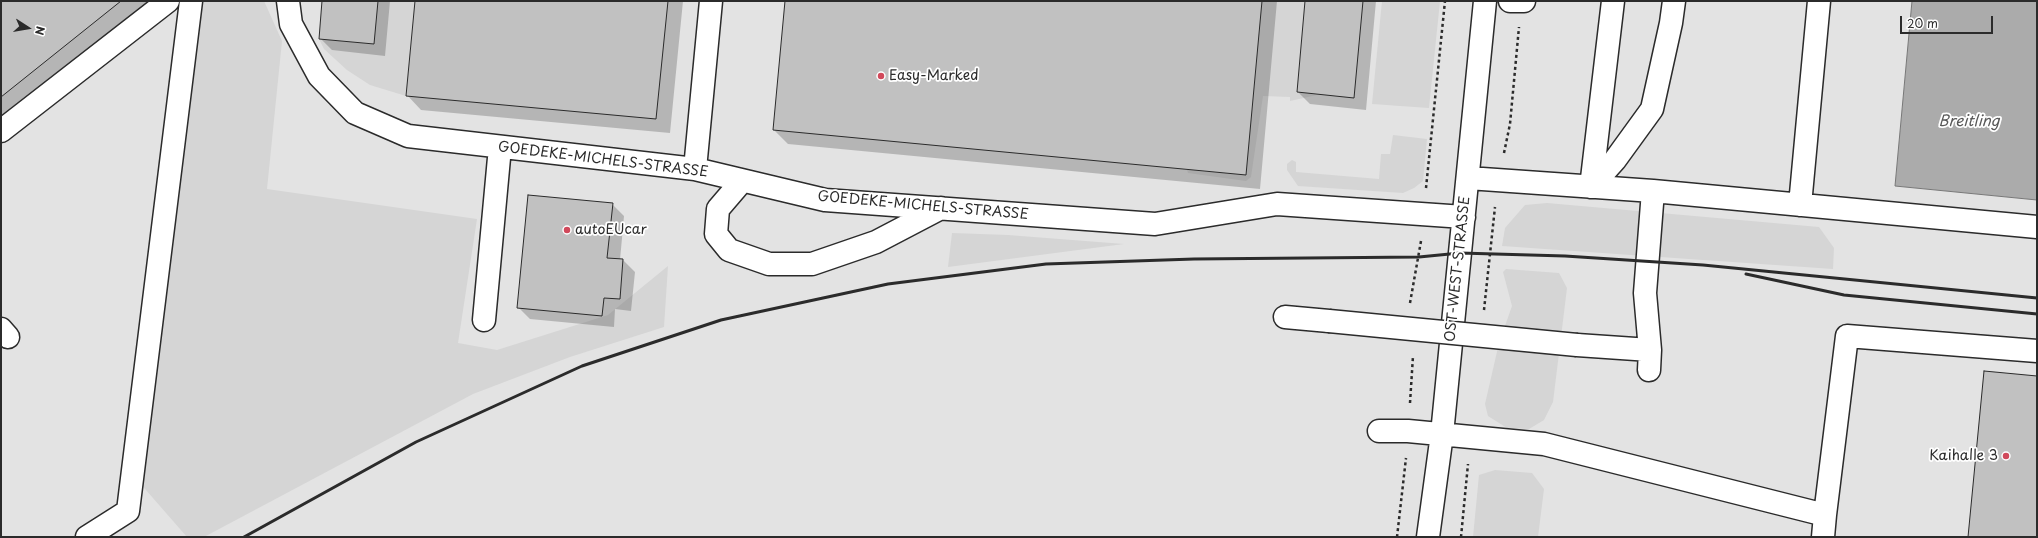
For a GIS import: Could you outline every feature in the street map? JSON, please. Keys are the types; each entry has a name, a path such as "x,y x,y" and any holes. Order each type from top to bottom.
{"street":[{"path":"1,131 168,1"},
{"path":"87,537 128,511 191,1"},
{"name":"GOEDEKE-MICHELS-STRASSE","path":"288,1 291,24 319,76 355,113 408,136 695,169 825,200 1155,224 1276,204 1424,213 1464,217"},
{"path":"695,169 711,1"},
{"name":"OST-WEST-STRASSE","path":"1428,537 1442,434 1485,1"},
{"path":"1591,187 1613,1"},
{"path":"1591,187 1615,160 1652,108 1671,23 1674,1"},
{"path":"1800,205 1819,1"},
{"path":"484,320 500,147"},
{"path":"1468,178 1653,191 2037,227"},
{"path":"742,181 718,209 716,234 729,250 769,264 812,264 876,242 941,208"},
{"path":"1285,317 1576,345 1649,360 1645,293 1653,191"},
{"path":"1823,537 1847,336 2037,352"},
{"path":"1378,431 1408,431 1544,444 1825,514"}],"path":[{"path":"1410,306 1419,257 1445,1"},
{"path":"1484,315 1498,180 1510,124 1519,1"},
{"path":"1397,537 1408,431 1413,359 1412,351"},
{"path":"1461,537 1470,437"}],"shaded area":[{"path":"1,1 1912,1 1895,186 2037,200 2037,537 1,537"},
{"path":"202,1 264,1 282,41 267,189 477,219 458,343 497,350 608,315 668,266 664,327 570,357 473,394 204,537 187,537 139,482 196,18"},
{"path":"378,1 415,1 406,96 370,85 347,70 324,49 319,39 373,44"},
{"path":"1262,1 1305,1 1297,92 1317,95 1290,101 1290,97 1263,96 1251,177 1246,181 1188,173 1187,170 1246,175"},
{"path":"1382,1 1440,1 1429,108 1372,104"},
{"path":"1393,135 1427,139 1423,181 1414,188 1403,193 1298,186 1287,170 1287,164 1292,160 1296,162 1296,172 1379,179 1381,154 1390,154"},
{"path":"1547,203 1819,227 1834,248 1833,269 1502,246 1505,228 1525,205"},
{"path":"952,233 1008,235 1124,244 948,267"},
{"path":"1506,269 1559,273 1567,288 1553,402 1544,420 1529,429 1507,428 1488,416 1485,404 1499,343 1512,306 1503,272"},
{"path":"1495,470 1532,473 1544,489 1538,537 1473,537 1479,475"}],"water":[{"name":"Breitling","path":"1912,1 2037,1 2037,200 1895,186"}],"building":[{"path":"1,1 121,1 1,97"},
{"path":"322,1 378,1 374,44 319,39"},
{"path":"415,1 668,1 656,119 406,96"},
{"path":"785,1 1262,1 1246,175 773,130"},
{"path":"1305,1 1363,1 1354,98 1297,92"},
{"name":"autoEUcar","path":"528,195 613,203 607,258 623,259 620,299 604,298 602,316 517,308"},
{"name":"Kaihalle 3","path":"1984,371 2037,376 2037,537 1968,537"}],"railway":[{"path":"244,537 416,442 582,366 721,320 888,284 1046,264 1194,259 1419,257 1460,253 1565,256 1703,265 2037,298"},
{"path":"1746,274 1844,295 2037,314"}],"place":[{"name":"Easy-Marked","path":"881,76"},
{"name":"autoEUcar","path":"567,230"},
{"name":"Kaihalle 3","path":"2006,456"}]}
